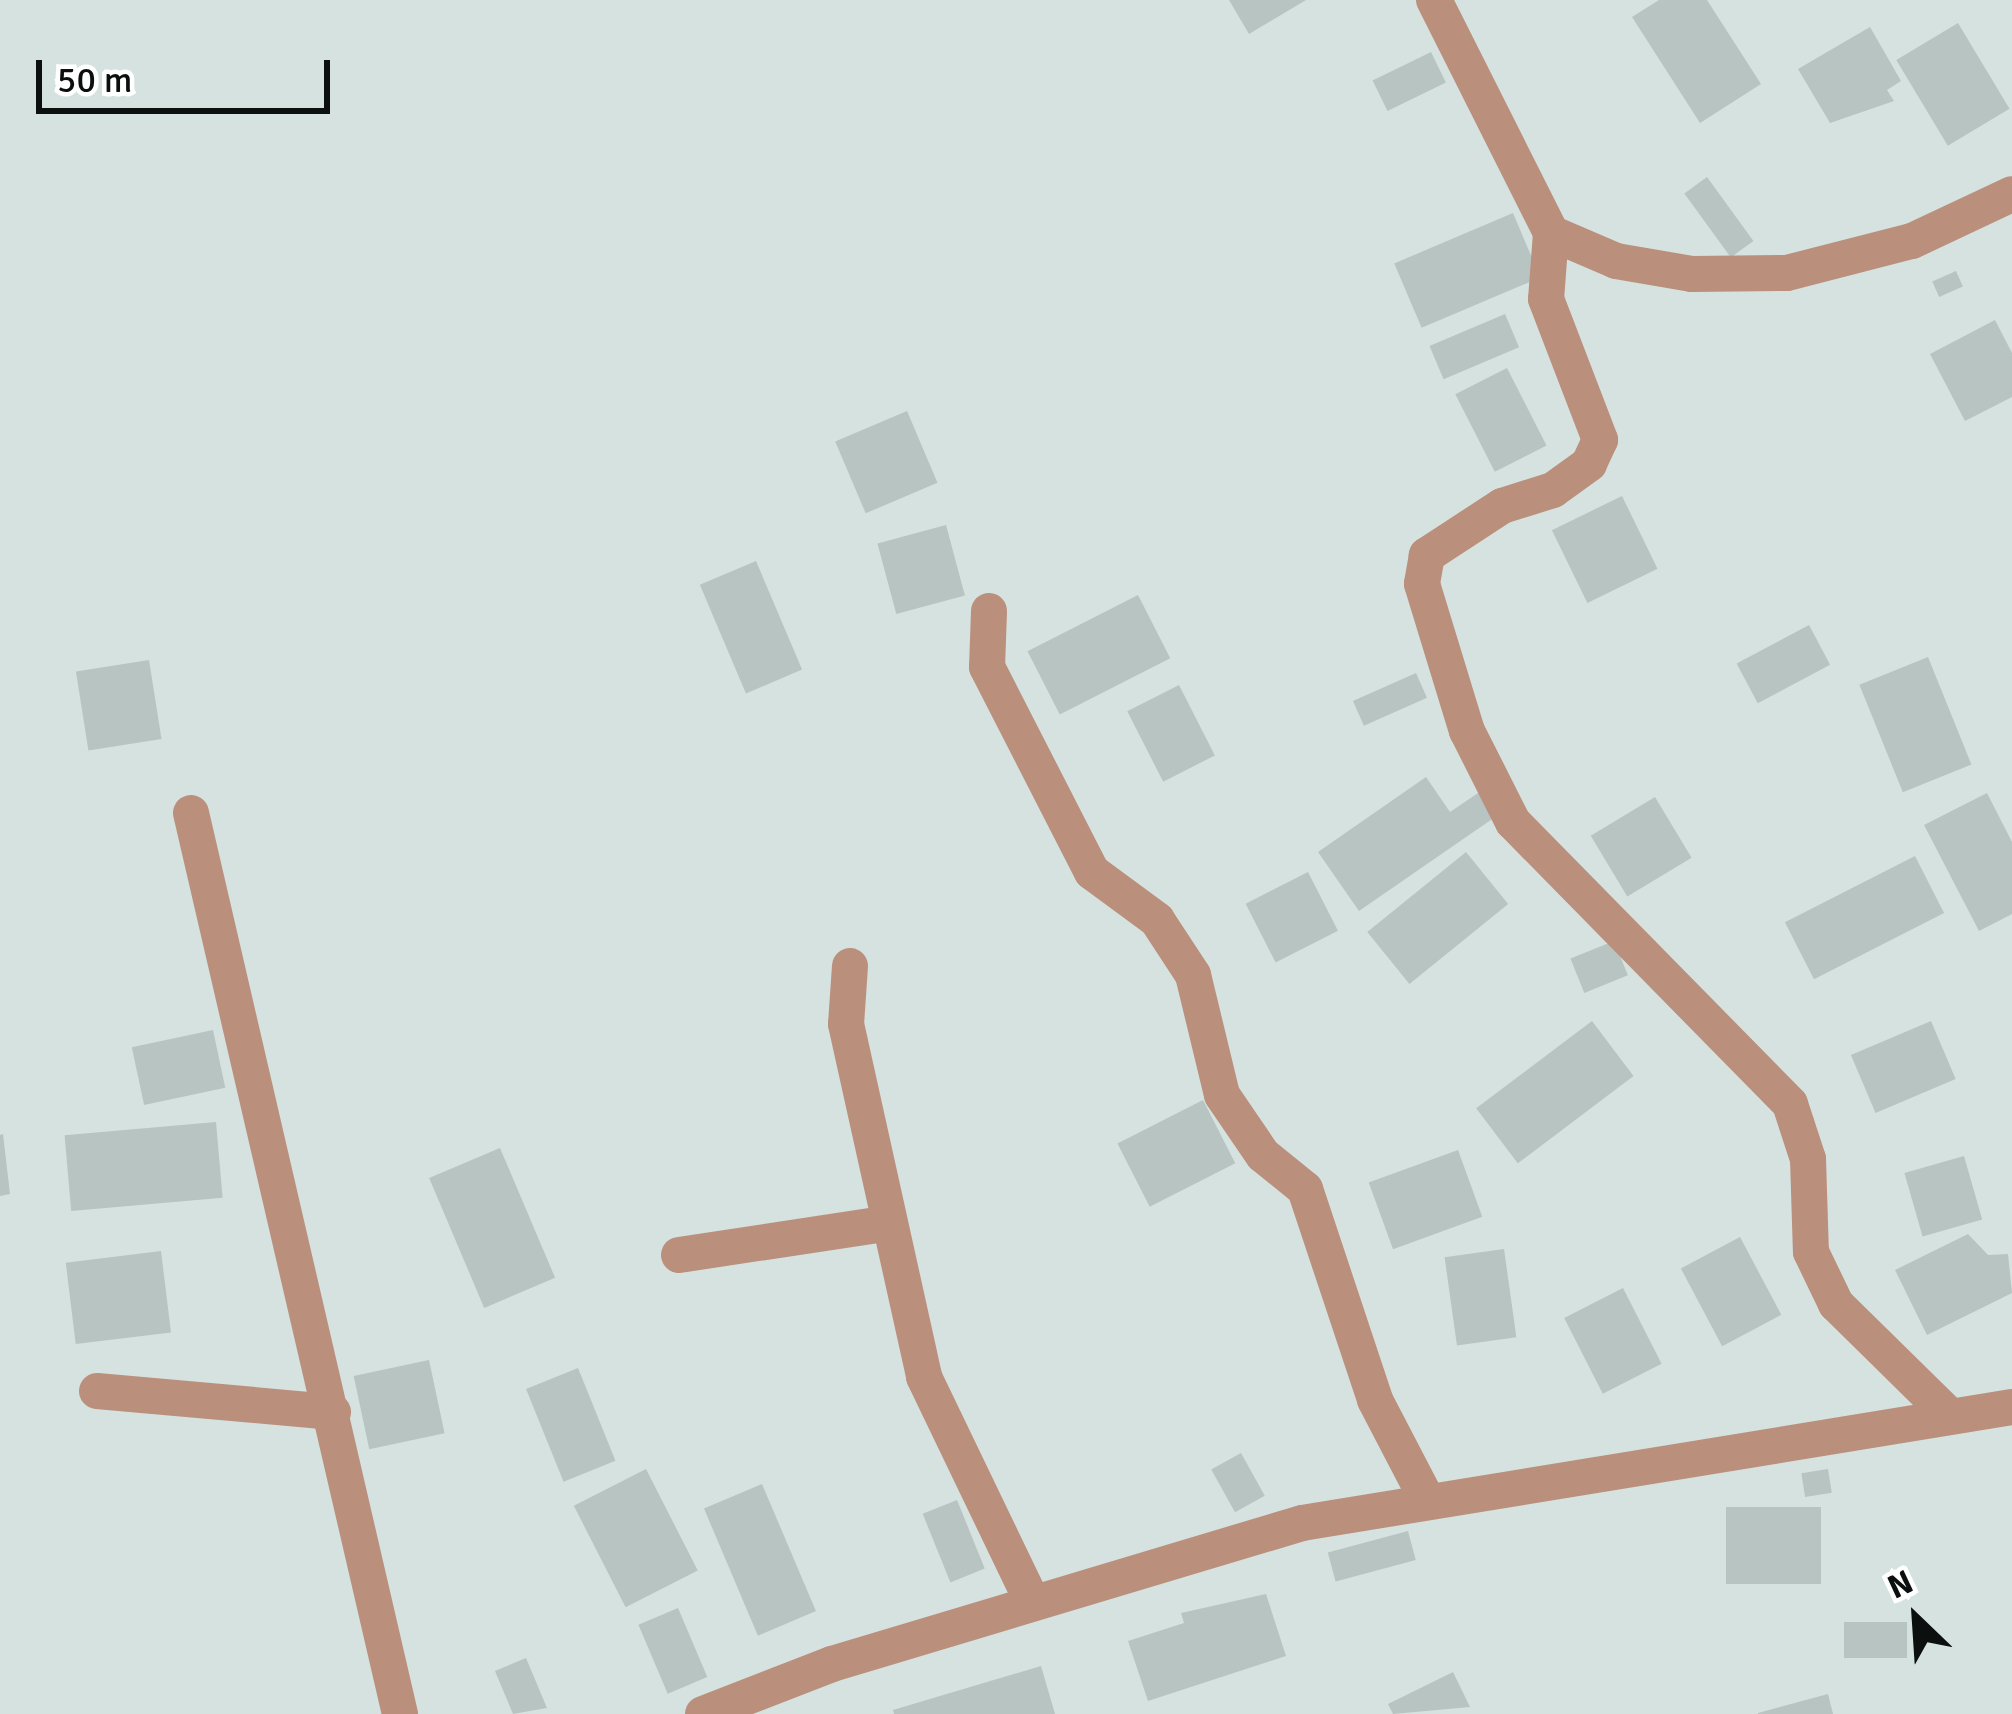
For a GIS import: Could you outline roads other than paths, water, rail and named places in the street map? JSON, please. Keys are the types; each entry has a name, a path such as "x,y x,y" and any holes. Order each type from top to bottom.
{"street":[{"path":"1434,0 1551,232 1546,299 1600,440 1553,490 1502,506 1427,555 1422,584 1467,731 1513,822 1790,1104 1808,1159 1811,1252 1836,1304 1948,1414"},
{"path":"1551,232 1616,261 1692,274 1787,273 1912,241 2012,194"},
{"path":"989,611 987,667 1092,872 1156,920 1193,975 1222,1095 1263,1155 1305,1189 1375,1400 1428,1502"},
{"path":"191,813 400,1714"},
{"path":"850,966 846,1024 885,1224 924,1377 1032,1601"},
{"path":"679,1256 885,1224"},
{"path":"97,1391 333,1412"},
{"path":"703,1714 1032,1601 1302,1523 2012,1407"}]}
